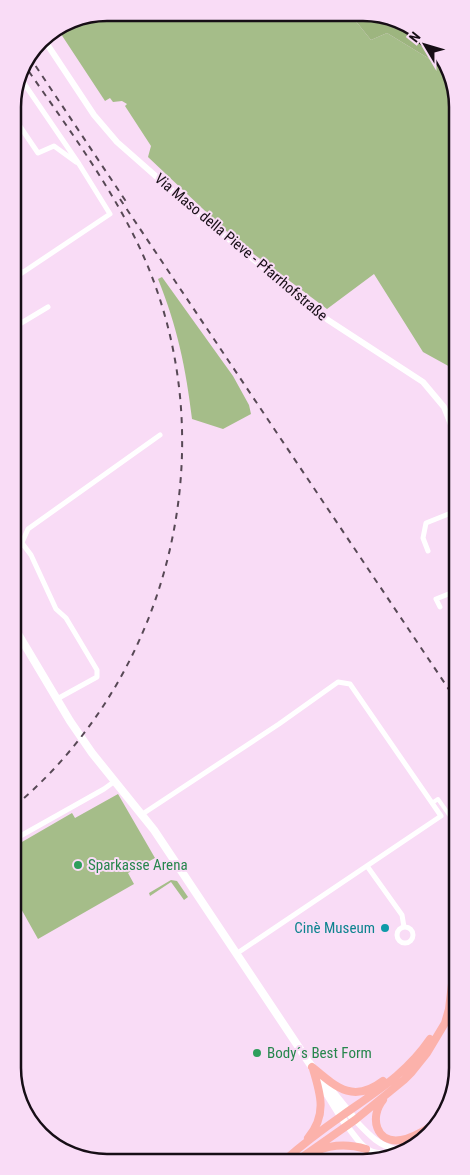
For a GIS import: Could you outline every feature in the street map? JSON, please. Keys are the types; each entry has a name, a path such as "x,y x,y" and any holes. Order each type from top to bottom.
{"main road":[{"path":"21,639 70,721 166,848 344,1114 347,1126"},
{"path":"292,1154 404,1070 422,1051 440,1024 449,994"},
{"path":"420,1132 400,1141 388,1139 380,1133 375,1119 379,1105 411,1073 427,1053 444,1023 449,1009 448,1001"},
{"path":"312,1067 342,1090 366,1091 393,1074 432,1036"},
{"path":"302,1146 320,1117 322,1099 312,1067"},
{"path":"306,1154 355,1120 404,1080"},
{"path":"344,1114 355,1120"},
{"path":"310,1154 336,1145 366,1149"}],"street":[{"name":"Via Maso della Pieve - Pfarrhofstraße","path":"48,45 94,114 117,142 209,223 328,320 423,382 444,407 449,420"},
{"path":"22,273 110,214 79,164 24,84"},
{"path":"21,128 38,153 54,146 79,164"},
{"path":"21,323 48,308"},
{"path":"57,699 97,677 98,670 66,618 56,609 30,555 22,543 28,529 160,435"},
{"path":"428,551 423,538 426,523 449,514"},
{"path":"440,608 436,599 449,594"},
{"path":"141,815 246,746 338,682 350,684 441,816 236,954"},
{"path":"21,836 115,781"},
{"path":"432,803 438,798 449,814"},
{"path":"367,866 402,915 404,928"},
{"path":"355,1120 382,1145 391,1149"},
{"path":"347,1126 366,1149 374,1153"}],"green space":[{"path":"107,21 356,21 371,40 387,33 437,63 446,85 449,107 449,366 423,352 374,274 327,309 239,243 148,157 151,146 125,106 127,104 122,101 113,102 110,98 105,101 61,35 90,23"},
{"path":"356,21 380,23 401,30 420,42 437,63 387,33 371,40"},
{"path":"162,277 233,376 249,405 251,414 223,429 192,419 180,348 158,279"},
{"name":"Sparkasse Arena","path":"118,794 155,858 128,873 134,884 38,939 21,909 21,843 72,813 75,818"},
{"path":"171,880 177,881 188,897 184,900 171,882 150,896 149,893"}],"railway":[{"path":"34,63 127,203"},
{"path":"21,800 69,752 113,690 147,623 169,552 181,477 181,402 168,327 143,255 118,205 72,133 29,72"},
{"path":"120,199 449,690"}],"place":[{"name":"Sparkasse Arena","path":"78,865"},
{"name":"Cinè Museum","path":"385,928"},
{"name":"Body´s Best Form","path":"257,1053"}]}
